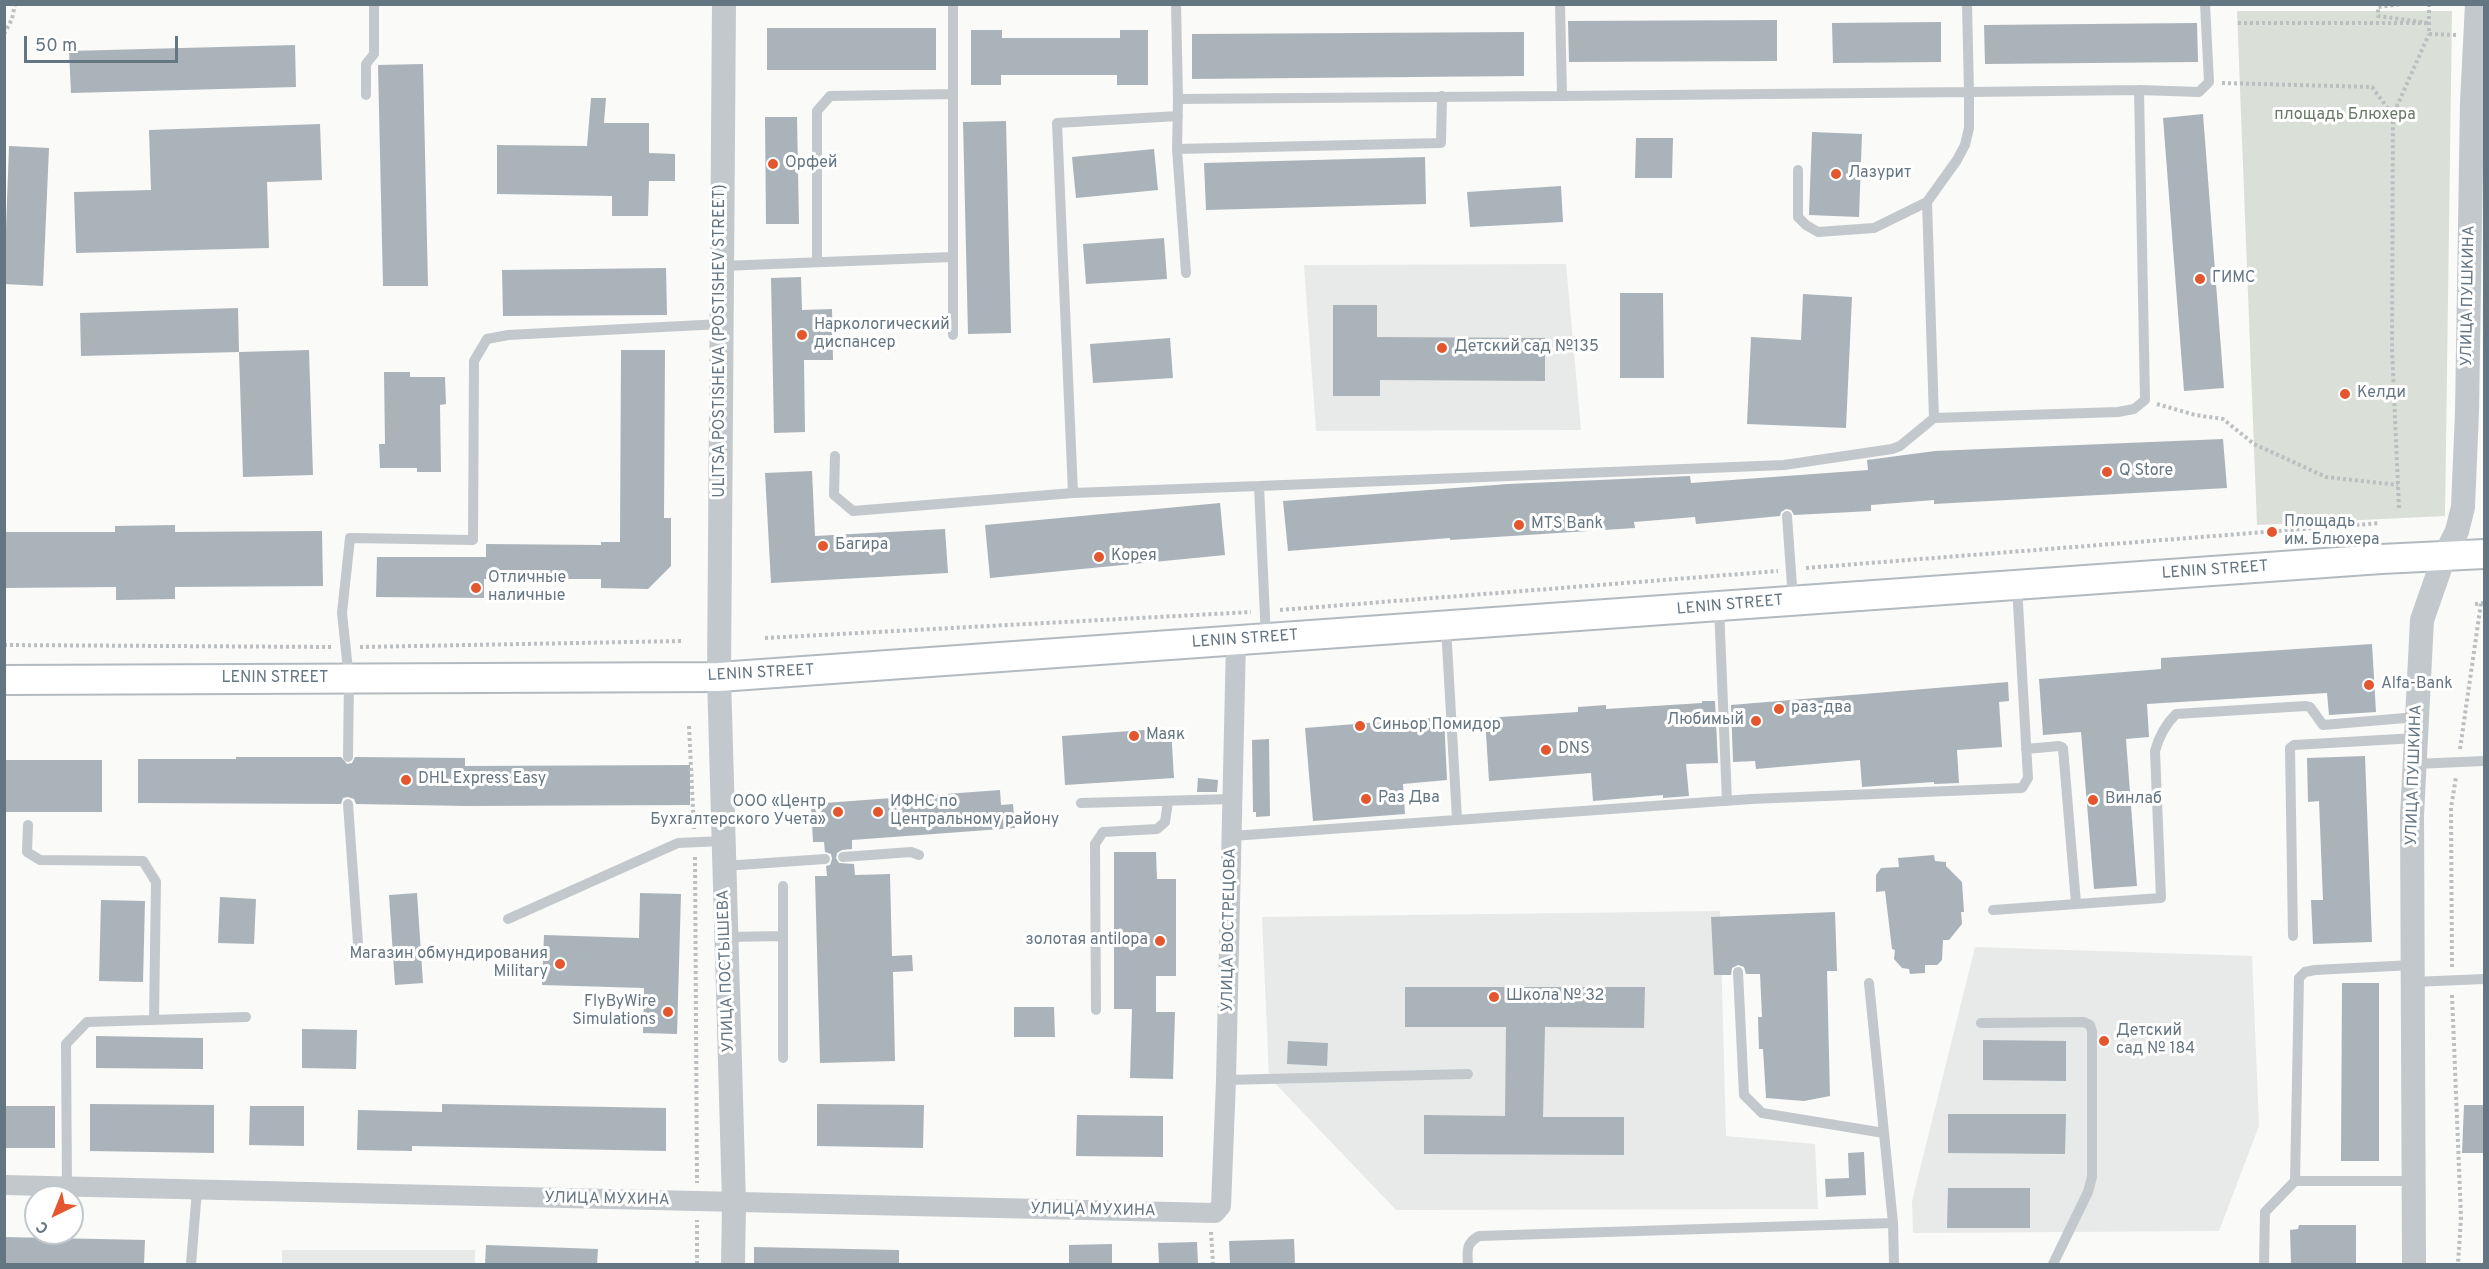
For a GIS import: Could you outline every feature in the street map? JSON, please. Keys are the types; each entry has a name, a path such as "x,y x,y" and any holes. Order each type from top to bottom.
{"main road":[{"name":"LENIN STREET","path":"4,680 719,677 1236,641 1265,625 1446,627 2381,559 2484,554"}],"street":[{"name":"ULITSA POSTISHEVA (POSTISHEV STREET)","path":"719,677 724,4"},
{"name":"УЛИЦА ПУШКИНА","path":"2414,1264 2412,816 2422,620 2444,557 2457,531 2463,507 2471,412 2478,101 2477,4"},
{"name":"УЛИЦА ВОСТРЕЦОВА","path":"1210,1214 1215,1213 1221,1206 1236,641"},
{"name":"УЛИЦА ПОСТЫШЕВА","path":"719,677 734,1203 733,1264"},
{"name":"УЛИЦА МУХИНА","path":"4,1185 24,1185"},
{"name":"УЛИЦА МУХИНА","path":"84,1187 1210,1214"}],"lane":[{"path":"366,95 366,64 374,54 374,4"},
{"path":"953,4 953,335"},
{"path":"1176,4 1177,149 1186,273"},
{"path":"1560,4 1562,96"},
{"path":"1798,170 1798,217 1818,232 1874,228 1927,202 1957,160 1965,145 1969,128 1967,4"},
{"path":"1178,99 2139,90 2199,92 2209,82 2205,4"},
{"path":"835,456 834,495 853,511 1073,493 1784,471 1892,449 1900,446 1934,418 2118,412 2134,409 2145,400 2139,90"},
{"path":"817,262 817,111 830,96 953,94"},
{"path":"1177,149 1441,143 1442,96"},
{"path":"1073,493 1057,123 1178,116"},
{"path":"1927,202 1934,418"},
{"path":"722,266 952,257"},
{"path":"348,758 349,679 342,613 350,538 473,540 474,361 487,339 508,335 721,324"},
{"path":"1259,486 1265,625"},
{"path":"1787,516 1793,601"},
{"path":"1232,836 1727,801 2022,788 2028,778 2017,586"},
{"path":"1719,607 1727,801"},
{"path":"1446,627 1457,819"},
{"path":"1993,910 2162,896 2155,751 2159,736 2176,714 2306,706 2310,707 2323,725 2417,728"},
{"path":"2293,936 2290,748 2417,728"},
{"path":"2026,749 2059,746 2063,748 2076,903"},
{"path":"2415,764 2484,761"},
{"path":"1081,803 1233,799"},
{"path":"1096,1010 1095,844 1097,837 1103,831 1157,828 1166,822 1168,802"},
{"path":"348,804 358,944"},
{"path":"28,825 27,852 40,860 143,861 156,882 154,1020"},
{"path":"508,919 678,843 723,841"},
{"path":"843,857 911,852 919,855"},
{"path":"724,866 825,859"},
{"path":"783,886 783,1058"},
{"path":"726,937 783,936"},
{"path":"2264,1264 2265,1212 2295,1181 2299,978 2305,972 2315,970 2413,974 2452,980 2484,979"},
{"path":"1738,972 1743,1095 1762,1113 1884,1133"},
{"path":"1869,983 1893,1223 1894,1264"},
{"path":"67,1185 66,1044 87,1022 246,1017"},
{"path":"1981,1023 2084,1022 2090,1025 2092,1177 2088,1192 2053,1264"},
{"path":"1226,1080 1468,1074"},
{"path":"2295,1181 2414,1181"},
{"path":"191,1264 197,1190"},
{"path":"1468,1264 1467,1247 1471,1240 1479,1236 1893,1223"}],"path":[{"path":"4,34 12,19 15,4"},
{"path":"2402,4 2378,7 2378,16 2429,23"},
{"path":"2399,508 2392,349 2393,115 2429,34 2429,4"},
{"path":"2238,23 2429,23"},
{"path":"2429,34 2457,35"},
{"path":"2209,82 2372,87 2393,115"},
{"path":"2145,400 2195,415 2223,419 2254,444 2326,477 2398,485"},
{"path":"765,638 1265,625 1791,570 2380,523"},
{"path":"2458,1264 2461,1217 2452,980 2451,808 2483,603 2475,604"},
{"path":"689,726 695,842 697,1264"},
{"path":"1210,1214 1213,1264"}],"shaded area":[{"name":"Детский сад №135","path":"1566,264 1581,430 1316,431 1304,265"},
{"name":"Школа № 32","path":"1720,911 1726,1136 1815,1144 1818,1209 1396,1210 1269,1077 1262,917"},
{"name":"Детский сад № 184","path":"1975,947 2252,956 2259,1126 2219,1231 1913,1233 1912,1201"},
{"path":"282,1250 475,1250 475,1264 282,1264"}],"green space":[{"name":"площадь Блюхера","path":"2237,11 2452,11 2445,516 2257,525"}],"building":[{"path":"1777,20 1777,61 1569,62 1568,21"},
{"path":"1941,22 1941,62 1833,63 1832,23"},
{"path":"2197,23 2198,62 1985,64 1984,25"},
{"path":"767,28 936,28 936,70 767,70"},
{"path":"971,30 1002,30 1002,38 1120,38 1120,30 1148,30 1148,85 1117,85 1117,75 1001,75 1001,85 971,85"},
{"path":"1524,32 1524,76 1192,79 1192,34"},
{"path":"295,45 296,87 71,93 69,51"},
{"path":"423,64 428,286 383,286 378,65"},
{"path":"591,98 606,98 604,123 649,123 649,153 675,154 675,181 649,181 648,216 612,216 612,196 497,194 497,145 587,146"},
{"path":"2203,114 2224,388 2184,391 2163,118"},
{"path":"765,117 797,117 799,224 766,224"},
{"path":"1006,121 1011,333 968,334 963,122"},
{"path":"320,124 322,180 267,182 269,248 76,253 74,192 151,190 149,130"},
{"name":"Лазурит","path":"1812,132 1862,134 1859,217 1809,215"},
{"path":"1636,138 1673,138 1672,178 1635,178"},
{"path":"9,146 49,148 43,286 4,284"},
{"path":"1154,149 1158,190 1076,198 1072,157"},
{"path":"1425,157 1426,204 1206,210 1204,163"},
{"path":"1561,186 1563,222 1470,227 1467,192"},
{"path":"1164,238 1167,279 1086,284 1083,244"},
{"path":"666,268 667,315 503,316 502,270"},
{"name":"Наркологический диспансер","path":"801,277 802,310 832,309 833,360 804,360 805,432 774,433 771,278"},
{"path":"1620,293 1663,293 1664,378 1620,378"},
{"path":"1803,294 1852,297 1846,428 1747,424 1751,337 1801,340"},
{"path":"1333,305 1377,305 1377,337 1545,338 1545,381 1380,380 1380,396 1333,396"},
{"path":"238,308 239,352 81,356 80,313"},
{"path":"1170,338 1173,378 1093,383 1090,344"},
{"path":"309,350 313,475 243,477 239,352"},
{"path":"621,350 665,350 664,518 671,518 671,566 648,589 601,588 601,579 484,579 484,598 376,597 377,557 486,557 486,544 601,545 601,542 620,542"},
{"path":"384,372 410,372 410,377 445,377 446,404 440,405 441,472 417,472 417,468 380,468 379,444 385,444"},
{"path":"2223,439 2227,488 1934,504 1934,500 1871,505 1871,511 1794,515 1791,510 1786,509 1781,512 1780,516 1696,524 1695,517 1634,522 1635,528 1450,540 1450,538 1288,551 1283,501 1508,484 1690,476 1691,483 1868,470 1867,460 1935,451"},
{"path":"812,471 815,536 945,529 948,573 771,583 765,473"},
{"path":"1220,503 1225,555 990,578 985,525"},
{"path":"175,525 175,532 322,531 323,586 175,587 175,599 116,600 116,587 4,588 4,532 115,532 115,526"},
{"path":"2372,644 2376,712 2329,715 2327,693 2147,704 2149,737 2126,739 2137,886 2094,889 2081,732 2043,735 2039,679 2161,669 2161,658"},
{"path":"2008,682 2009,701 1999,702 2002,747 1957,750 1959,783 1934,784 1934,782 1862,787 1860,760 1756,769 1755,761 1733,762 1731,705"},
{"path":"1702,701 1715,701 1718,763 1686,764 1689,796 1663,798 1663,795 1593,801 1591,773 1489,781 1485,718 1578,712 1578,707 1606,705 1606,709 1702,703"},
{"path":"1444,717 1447,780 1403,784 1405,814 1313,821 1305,728"},
{"path":"1171,728 1174,778 1065,785 1062,736"},
{"path":"1269,739 1270,816 1256,817 1256,812 1253,812 1252,740"},
{"path":"2365,756 2372,942 2313,944 2311,900 2323,900 2319,801 2308,802 2307,758"},
{"path":"236,757 341,757 347,764 352,763 355,757 465,758 465,766 690,765 690,805 356,804 354,799 348,797 343,798 341,804 138,803 138,759 236,759"},
{"path":"4,760 102,760 102,812 4,812"},
{"path":"1198,778 1218,780 1217,792 1197,792"},
{"path":"1000,790 1001,805 1013,804 1015,828 852,840 852,849 837,853 836,858 839,863 854,864 855,875 890,874 892,956 912,955 913,971 893,972 895,1061 820,1063 815,876 827,876 826,866 830,865 832,859 831,854 825,852 824,842 813,842 811,804"},
{"path":"1114,852 1156,852 1157,879 1176,879 1176,976 1156,976 1156,1012 1175,1012 1173,1079 1130,1078 1132,1009 1114,1009"},
{"path":"1934,855 1935,861 1946,862 1946,866 1962,882 1964,912 1961,912 1962,924 1949,940 1943,940 1942,960 1937,965 1925,965 1925,973 1910,974 1909,969 1902,968 1894,959 1895,950 1892,949 1885,891 1876,892 1876,875 1881,868 1899,867 1898,858"},
{"path":"417,893 423,983 395,985 389,895"},
{"path":"640,893 681,894 677,1034 643,1033 644,988 542,985 544,935 639,938"},
{"path":"220,897 256,899 254,944 218,943"},
{"path":"101,900 145,901 143,982 99,981"},
{"path":"1835,912 1837,971 1827,971 1830,1096 1804,1101 1766,1098 1763,1049 1759,1049 1758,1017 1762,1017 1760,974 1746,974 1744,967 1738,965 1732,968 1731,975 1714,975 1711,917"},
{"path":"2342,983 2379,983 2379,1161 2341,1161"},
{"path":"1405,987 1645,987 1644,1028 1545,1027 1543,1117 1624,1117 1624,1155 1424,1154 1424,1115 1505,1116 1506,1027 1405,1027"},
{"path":"1014,1007 1054,1007 1055,1037 1014,1037"},
{"path":"302,1029 357,1030 356,1069 302,1068"},
{"path":"96,1036 203,1038 203,1069 96,1068"},
{"path":"1983,1040 2066,1041 2066,1081 1983,1080"},
{"path":"1288,1041 1328,1043 1327,1066 1287,1064"},
{"path":"90,1104 214,1105 214,1153 90,1151"},
{"path":"442,1104 666,1108 666,1151 412,1146 412,1151 357,1150 358,1110 442,1112"},
{"path":"817,1104 924,1105 923,1148 817,1146"},
{"path":"2464,1105 2484,1105 2484,1153 2462,1153"},
{"path":"4,1106 55,1106 55,1148 4,1148"},
{"path":"250,1106 304,1106 304,1146 249,1145"},
{"path":"1948,1114 2066,1114 2065,1154 1948,1153"},
{"path":"1077,1115 1163,1116 1163,1157 1076,1156"},
{"path":"1864,1152 1866,1195 1826,1197 1825,1179 1849,1178 1848,1153"},
{"path":"1948,1188 2030,1188 2030,1228 1947,1228"},
{"path":"2299,1225 2356,1225 2356,1264 2291,1264 2290,1230 2298,1229"},
{"path":"4,1237 24,1237 24,1245 84,1245 84,1239 145,1240 144,1264 4,1264"},
{"path":"1294,1239 1295,1264 1230,1264 1229,1241"},
{"path":"1197,1242 1198,1264 1159,1264 1158,1243"},
{"path":"1112,1244 1112,1264 1069,1264 1069,1245"},
{"path":"486,1245 598,1249 597,1264 485,1264"},
{"path":"754,1247 899,1250 899,1264 754,1264"}],"place":[{"name":"Орфей","path":"773,164"},
{"name":"Лазурит","path":"1836,174"},
{"name":"ГИМС","path":"2200,279"},
{"name":"Наркологический диспансер","path":"802,335"},
{"name":"Детский сад №135","path":"1442,348"},
{"name":"Келди","path":"2345,394"},
{"name":"Q Store","path":"2107,472"},
{"name":"MTS Bank","path":"1519,525"},
{"name":"Площадь им. Блюхера","path":"2272,532"},
{"name":"Багира","path":"823,546"},
{"name":"Корея","path":"1099,557"},
{"name":"Отличные наличные","path":"476,588"},
{"name":"Alfa-Bank","path":"2369,685"},
{"name":"раз-два","path":"1779,709"},
{"name":"Любимый","path":"1756,721"},
{"name":"Синьор Помидор","path":"1360,726"},
{"name":"Маяк","path":"1134,736"},
{"name":"DNS","path":"1546,750"},
{"name":"DHL Express Easy","path":"406,780"},
{"name":"Раз Два","path":"1366,799"},
{"name":"Винлаб","path":"2093,800"},
{"name":"ООО «Центр Бухгалтерского Учета»","path":"838,812"},
{"name":"ИФНС по Центральному району","path":"878,812"},
{"name":"золотая antilopa","path":"1160,941"},
{"name":"Магазин обмундирования Military","path":"560,964"},
{"name":"Школа № 32","path":"1494,997"},
{"name":"FlyByWire Simulations","path":"668,1012"},
{"name":"Детский сад № 184","path":"2104,1041"}]}
